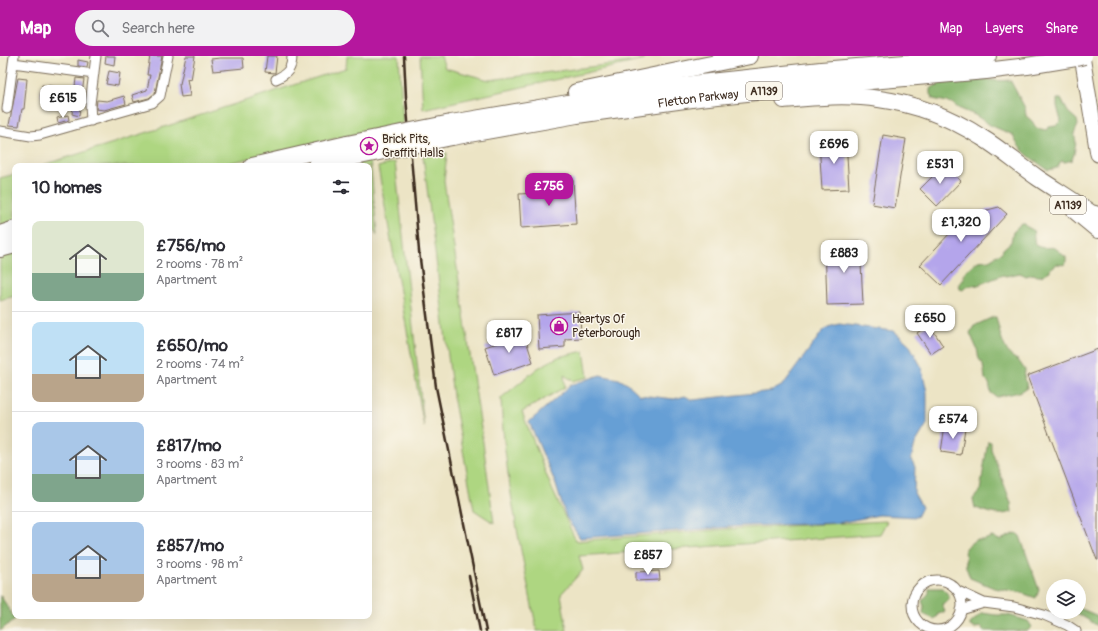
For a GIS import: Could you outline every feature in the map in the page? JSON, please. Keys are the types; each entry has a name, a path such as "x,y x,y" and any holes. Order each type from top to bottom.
{"highway":[{"name":"A1139","path":"479,117 583,90 750,56"},
{"name":"Fletton Parkway","path":"452,130 479,117 700,83 836,68 988,56"},
{"name":"Fletton Parkway","path":"271,163 348,151 452,130 699,98 824,85 986,71 1081,57"},
{"name":"A1139","path":"577,115 840,96 878,99 913,106 956,123 982,137 1039,178 1092,213 1098,215"},
{"name":"Fletton Parkway","path":"322,163 348,151"},
{"name":"A1139","path":"1039,178 1098,230"},
{"path":"0,234 12,230"},
{"path":"0,249 12,246"}],"main road":[{"path":"1081,57 1098,154"}],"street":[{"path":"91,121 90,104 96,56"},
{"path":"0,130 31,136 40,135 152,103 160,96 168,56"},
{"path":"276,80 289,72 292,56"},
{"path":"7,109 13,59 94,74"},
{"path":"958,591 961,610 959,616 950,626 935,630 924,626 919,622 912,610 913,597 920,587 933,580 945,581 958,591 984,603 1014,607 1044,616 1067,625 1076,631"},
{"path":"961,610 984,603"}],"green space":[{"path":"347,56 399,56 403,123 229,163 50,163 158,129 346,68"},
{"path":"420,56 441,56 445,68 489,80 644,60 423,109"},
{"path":"967,79 975,81 1010,80 1025,108 1026,116 1032,121 1036,128 1046,130 1049,127 1056,126 1061,121 1057,106 1057,99 1061,99 1068,112 1077,120 1078,125 1074,134 1076,142 1072,160 1065,162 1061,161 1057,168 1048,170 1023,151 1013,135 990,125 975,115 958,108 952,103 933,99 930,94 930,89 940,83"},
{"path":"447,153 444,181 494,523 474,510 453,396 423,156"},
{"path":"370,159 370,163 354,163"},
{"path":"395,162 424,427 378,167"},
{"path":"12,175 12,221 0,225 0,178"},
{"path":"372,181 377,235 372,227"},
{"path":"1022,224 1025,224 1033,230 1035,245 1055,248 1066,257 1064,265 1057,264 1050,269 1050,271 1041,276 1033,274 1026,276 1020,273 1006,276 1003,275 978,285 966,287 963,290 960,289 959,284 964,277 964,273 978,261 989,260 1002,252 1003,249 1011,242 1013,232"},
{"path":"12,251 12,297 0,300 0,254"},
{"path":"996,317 1003,342 1009,353 1018,360 1025,370 1024,380 1027,388 1016,393 997,397 991,393 989,383 985,379 983,364 979,359 977,349 970,333 974,326"},
{"path":"584,351 588,377 573,381 564,375 565,387 522,412 552,489 576,541 728,529 887,521 880,534 579,556 583,570 561,594 567,631 537,631 510,486 501,398 538,368 558,357"},
{"path":"988,441 991,442 991,449 1011,503 1012,512 997,514 975,508 973,499 980,491"},
{"path":"1016,533 1020,536 1039,590 1036,598 1019,592 994,588 970,578 966,567 965,548 975,540 984,540 992,537 1000,540"},
{"path":"929,588 943,588 949,596 949,600 942,604 945,612 938,614 934,619 923,614 924,606 922,601 929,593"},
{"path":"0,595 12,614 12,619 15,619 0,631"},
{"path":"1086,611 1098,616 1098,626 1086,619"},
{"path":"982,613 1008,615 1028,621 1032,627 1027,631 983,631 982,627 974,628 970,626 970,624"}],"water":[{"path":"839,324 894,331 909,344 921,366 927,392 927,424 915,444 911,459 915,467 914,493 922,507 917,517 879,515 838,523 744,526 580,538 566,517 555,482 529,422 571,385 600,375 619,379 629,385 640,395 674,399 685,396 693,400 772,391 783,385 822,332 828,327"}],"building":[{"path":"106,56 115,56 114,65 105,63"},
{"path":"150,56 162,56 155,93 149,98 134,102 132,95 147,90 150,75 147,75"},
{"path":"186,56 195,56 191,80 187,79 190,96 181,97 179,84"},
{"path":"267,56 277,56 275,73 265,72"},
{"path":"243,58 244,68 213,71 211,59"},
{"path":"78,60 88,62 87,67 78,66"},
{"path":"109,71 120,73 118,86 106,84"},
{"path":"18,78 27,79 24,109 22,109 19,126 9,125"},
{"path":"76,78 84,79 79,116 72,114"},
{"path":"42,85 60,87 58,98 41,96"},
{"path":"124,96 126,104 104,110 96,109 97,100 107,101"},
{"path":"68,115 69,120 58,123 57,118"},
{"path":"883,135 906,139 895,208 872,204"},
{"path":"846,139 849,189 822,190 819,141"},
{"path":"944,165 961,181 937,206 920,189"},
{"path":"573,180 576,224 521,228 519,194 551,192 551,182"},
{"path":"999,207 1007,214 941,285 920,265 967,215"},
{"path":"860,242 863,304 827,305 825,243"},
{"name":"Heartys Of Peterborough","path":"580,312 581,338 565,339 565,347 539,349 537,315"},
{"path":"929,324 943,346 931,354 917,333"},
{"path":"524,334 533,362 494,375 485,347"},
{"path":"1098,349 1098,560 1097,560 1027,376"},
{"path":"945,425 965,428 961,455 941,452"},
{"path":"659,571 660,580 636,581 636,572"}],"railway":[{"path":"404,56 419,251 436,387 486,631"},
{"path":"469,576 480,631"}],"place":[{"name":"Brick Pits, Graffiti Halls","path":"369,146"},
{"name":"Heartys Of Peterborough","path":"559,326"}]}
